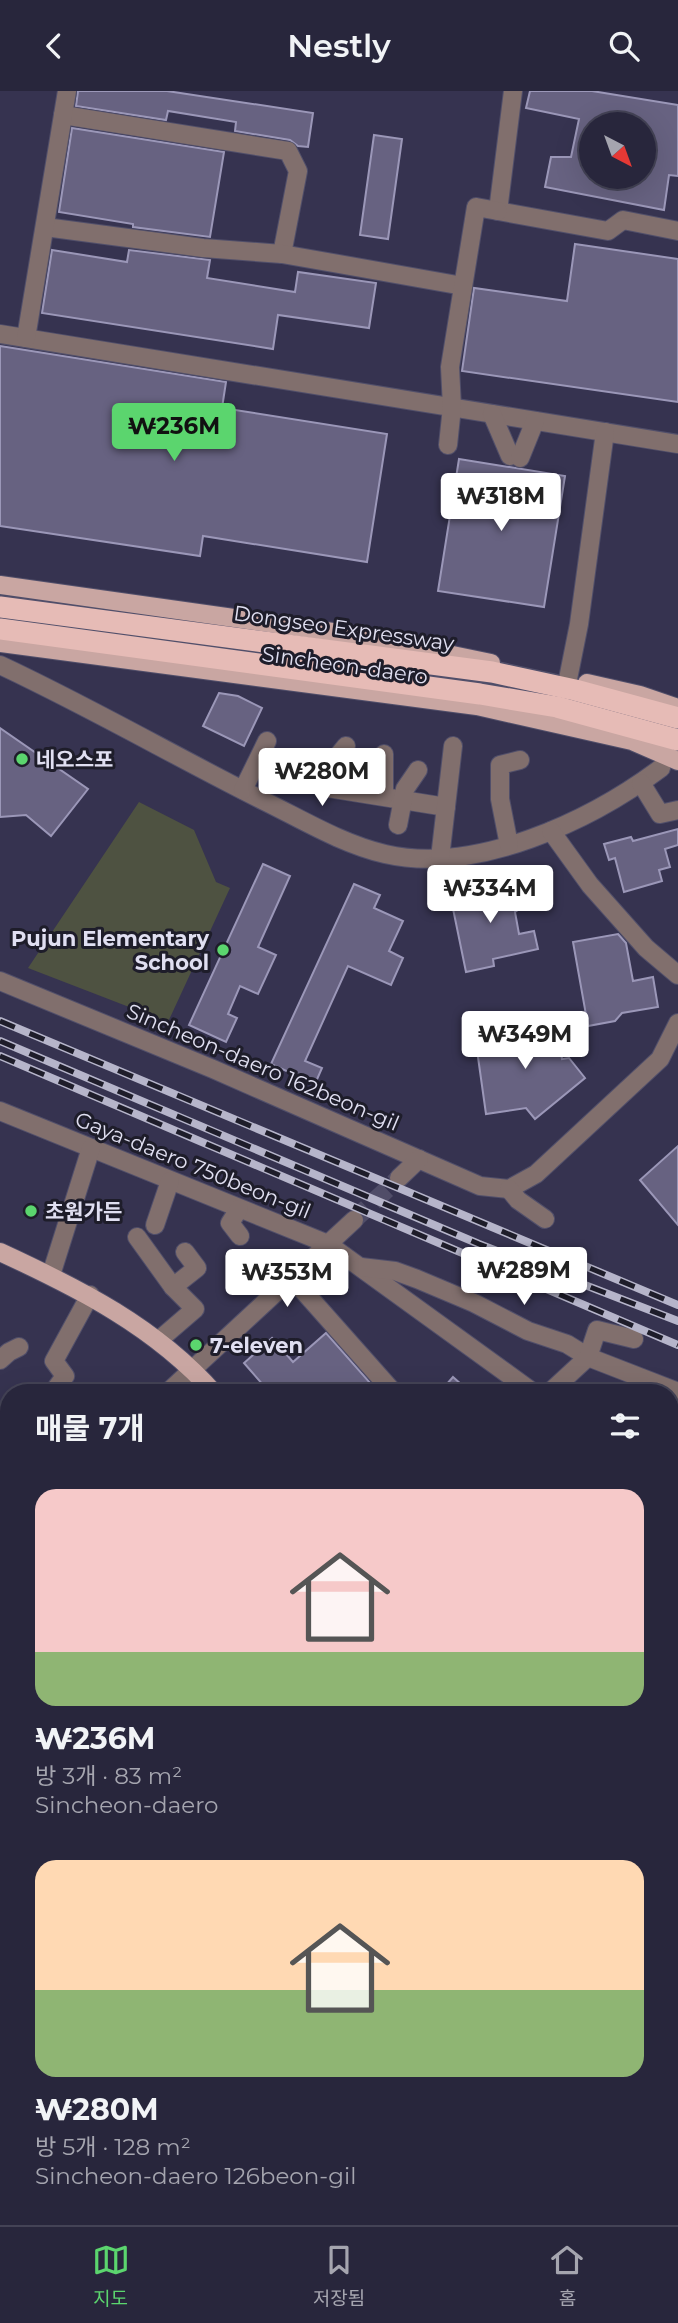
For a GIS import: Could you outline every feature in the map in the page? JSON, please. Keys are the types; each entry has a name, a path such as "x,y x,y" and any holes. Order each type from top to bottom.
{"highway":[{"name":"Dongseo Expressway","path":"0,607 492,672 575,689 678,718"},
{"path":"0,629 480,694 557,707 678,740"}],"main road":[{"name":"Sincheon-daero","path":"0,585 361,636 640,695 678,708"},
{"name":"Sincheon-daero","path":"0,643 477,706 632,741 678,761"},
{"path":"0,1252 90,1295 159,1340 206,1384"}],"street":[{"path":"26,338 66,91"},
{"path":"498,211 513,91"},
{"path":"63,115 288,151 298,171 282,254"},
{"path":"448,445 452,407 450,367 476,207 608,231 623,220 678,231"},
{"path":"46,227 203,248 282,254 463,286"},
{"path":"0,334 678,444"},
{"path":"492,414 515,457 535,421"},
{"path":"568,679 579,624 605,432"},
{"path":"0,665 351,844 387,855 440,858 489,852 551,831 594,810 661,768"},
{"path":"243,790 267,741"},
{"path":"346,746 337,757 328,787 446,807"},
{"path":"384,754 384,796"},
{"path":"440,858 456,755"},
{"path":"509,845 500,799 500,765 520,760"},
{"path":"398,825 405,789 418,770"},
{"path":"641,783 660,814 678,810"},
{"path":"551,831 590,885 646,949 678,975"},
{"name":"Sincheon-daero 162beon-gil","path":"0,981 213,1069 480,1186 509,1189"},
{"path":"545,1219 518,1200 509,1189 536,1174 660,1059 678,1023"},
{"name":"Gaya-daero 750beon-gil","path":"0,1111 328,1244 522,1384"},
{"path":"51,1275 91,1148"},
{"path":"399,1178 419,1159"},
{"path":"155,1225 170,1181"},
{"path":"239,1209 230,1223 240,1236"},
{"path":"177,1384 354,1220"},
{"path":"136,1237 173,1287 195,1309 159,1340"},
{"path":"173,1287 197,1268 184,1252"},
{"path":"358,1266 395,1271 417,1279 474,1303 528,1331 566,1344 588,1357 657,1384"},
{"path":"292,1278 386,1384"},
{"path":"59,1384 65,1376 48,1362 90,1295"},
{"path":"560,1384 588,1357 597,1330 634,1339"},
{"path":"0,1360 19,1347"}],"green space":[{"path":"139,802 194,830 216,882 230,888 168,1022 28,968"}],"building":[{"path":"78,91 167,91 313,113 308,147 298,146 290,140 235,131 236,122 168,111 166,120 76,106"},
{"path":"530,91 592,91 678,105 678,176 669,175 664,210 545,187 551,157 571,157 579,119 526,108"},
{"path":"72,128 224,152 210,237 133,227 133,224 59,212"},
{"path":"374,135 402,139 388,239 360,235"},
{"path":"575,244 678,259 678,402 462,371 474,288 567,301"},
{"path":"52,250 127,262 129,250 210,260 207,278 295,292 298,272 376,283 369,328 278,315 273,349 42,313"},
{"path":"0,346 226,382 222,408 387,434 367,562 203,536 200,556 0,526"},
{"path":"459,459 565,476 544,607 438,591"},
{"path":"219,693 238,696 262,708 244,746 203,726"},
{"name":"네오스포","path":"0,728 88,789 51,836 26,815 0,817"},
{"path":"678,829 678,845 665,849 670,867 659,870 662,881 624,892 615,858 609,860 604,844 631,837 633,841"},
{"path":"263,864 290,876 258,947 276,955 258,994 240,986 228,1014 237,1018 226,1042 189,1025"},
{"path":"516,882 521,908 515,912 519,934 534,931 538,949 493,959 494,966 466,972 451,899 456,893"},
{"path":"354,884 380,895 374,908 403,921 389,951 403,958 391,985 348,966 305,1061 322,1068 315,1084 271,1064"},
{"path":"618,934 626,943 633,981 653,977 658,1007 622,1013 615,1021 588,1026 573,942"},
{"path":"547,1023 550,1041 559,1040 562,1059 569,1058 585,1078 535,1119 526,1108 486,1114 476,1043 504,1038 503,1030"},
{"path":"678,1146 678,1225 640,1180"},
{"path":"326,1333 371,1384 262,1384 244,1363 272,1338 293,1362"},
{"path":"453,1377 461,1384 447,1384"}],"tunnel":[{"path":"354,1220 399,1178"}],"railway":[{"path":"0,1021 678,1305"},
{"path":"0,1041 479,1244 678,1321"},
{"path":"0,1056 678,1345"}],"place":[{"name":"네오스포","path":"22,759"},
{"name":"Pujun Elementary School","path":"223,950"},
{"name":"초원가든","path":"31,1211"},
{"name":"7-eleven","path":"196,1345"}]}
